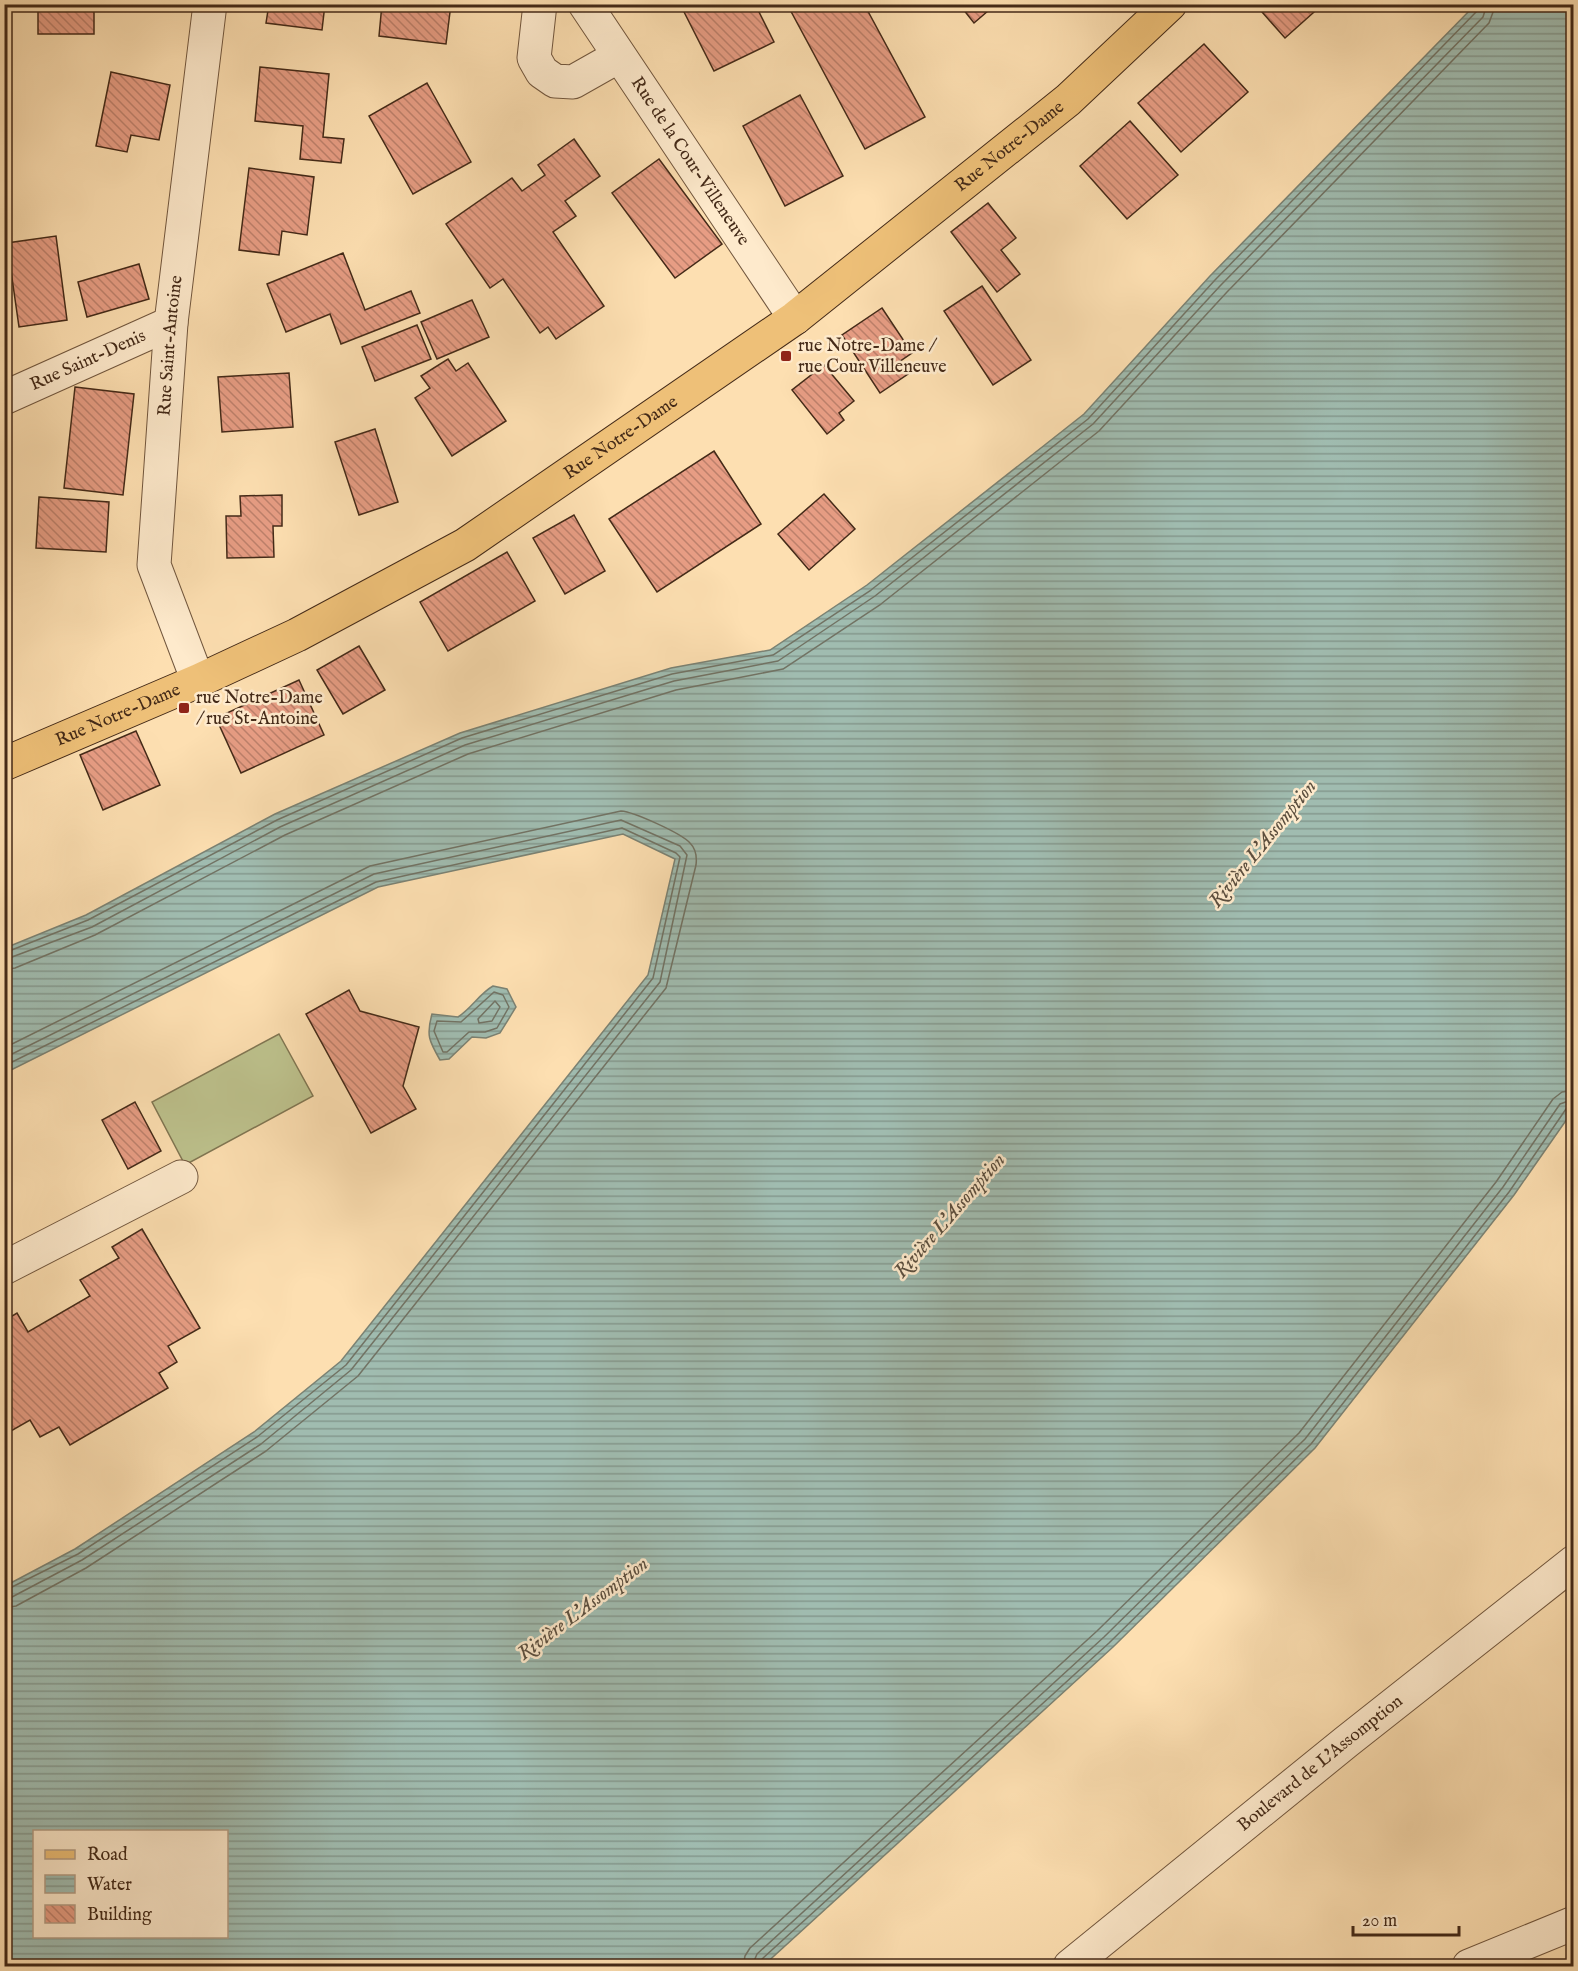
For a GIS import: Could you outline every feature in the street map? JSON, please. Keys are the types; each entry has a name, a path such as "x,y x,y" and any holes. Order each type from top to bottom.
{"main road":[{"name":"Rue Notre-Dame","path":"4,764 198,681 297,635 465,545 795,318 1068,100 1170,4"}],"street":[{"name":"Rue Saint-Antoine","path":"198,681 154,565 171,323 210,4"},
{"path":"540,4 534,58 542,72 555,81 573,82 620,56"},
{"name":"Rue de la Cour-Villeneuve","path":"585,4 795,318"},
{"name":"Rue Saint-Denis","path":"4,398 171,323"},
{"path":"4,1268 181,1177"},
{"name":"Boulevard de L'Assomption","path":"1070,1966 1574,1562"},
{"path":"1469,1966 1574,1923"}],"green space":[{"path":"279,1034 313,1096 185,1165 152,1102"}],"water":[{"name":"Rivière L'Assomption","path":"1475,5 1574,5 1574,1109 1514,1195 1315,1448 1113,1647 763,1966 5,1966 5,1586 75,1549 254,1432 341,1361 648,975 675,859 623,834 378,887 5,1073 5,948 86,915 275,814 460,733 671,668 770,650 867,585 1084,414 1210,276"},
{"path":"493,986 507,989 516,1007 500,1033 486,1038 472,1037 449,1059 440,1060 430,1038 429,1027 432,1014 458,1017"}],"building":[{"path":"38,4 94,4 94,34 38,34"},
{"path":"113,4 180,4 180,9 113,9"},
{"path":"269,4 325,4 322,30 266,23"},
{"path":"382,4 451,4 446,44 379,36"},
{"path":"680,4 755,4 774,42 714,71"},
{"path":"787,4 864,4 925,117 865,149"},
{"path":"959,4 996,4 974,23"},
{"path":"1255,4 1323,4 1285,38"},
{"path":"1204,44 1248,92 1181,152 1138,103"},
{"path":"260,67 329,74 323,137 344,139 341,163 300,159 303,126 255,121"},
{"path":"111,72 170,85 159,140 131,135 127,152 96,146"},
{"path":"427,83 471,162 413,194 369,116"},
{"path":"800,95 843,176 785,206 743,126"},
{"path":"1130,121 1178,175 1127,219 1080,166"},
{"path":"574,139 600,176 565,201 576,216 553,232 604,306 556,339 548,327 540,333 503,279 490,288 446,224 512,178 522,191 545,175 538,165"},
{"path":"659,159 722,244 675,278 612,193"},
{"path":"249,168 314,177 307,235 282,231 279,255 239,250"},
{"path":"988,203 1016,238 1001,250 1020,274 997,292 951,232"},
{"path":"56,236 67,320 19,327 7,243"},
{"path":"343,253 365,310 411,291 420,313 341,344 330,314 286,332 267,284"},
{"path":"139,264 149,299 87,317 78,282"},
{"path":"982,286 1031,360 993,385 944,311"},
{"path":"472,300 489,337 437,359 421,322"},
{"path":"882,308 912,353 899,362 908,374 880,393 842,335"},
{"path":"417,325 431,359 375,381 362,347"},
{"path":"448,359 456,371 468,363 506,421 452,456 415,398 430,388 421,376"},
{"path":"824,365 854,401 839,413 844,420 827,434 792,390"},
{"path":"289,373 293,427 222,432 218,377"},
{"path":"75,387 134,394 123,495 64,488"},
{"path":"375,429 398,502 359,515 335,442"},
{"path":"714,451 761,524 657,592 609,519"},
{"path":"824,494 855,529 809,570 778,534"},
{"path":"282,495 282,526 273,526 274,557 227,558 226,516 241,516 240,496"},
{"path":"39,497 109,502 106,552 36,548"},
{"path":"574,515 605,571 565,594 533,538"},
{"path":"507,552 535,601 448,651 420,602"},
{"path":"359,646 385,690 343,714 317,670"},
{"path":"299,680 324,735 241,773 216,718"},
{"path":"136,731 160,785 103,810 80,755"},
{"path":"349,990 360,1011 419,1027 403,1086 416,1109 371,1133 306,1014"},
{"path":"135,1102 161,1151 128,1169 102,1120"},
{"path":"142,1229 200,1328 168,1346 177,1362 159,1373 168,1388 70,1445 59,1427 40,1437 30,1420 4,1435 4,1321 17,1313 28,1332 90,1296 80,1280 119,1258 112,1247"}],"place":[{"name":"rue Notre-Dame / rue Cour Villeneuve","path":"786,356"},
{"name":"rue Notre-Dame / rue St-Antoine","path":"184,708"}]}
